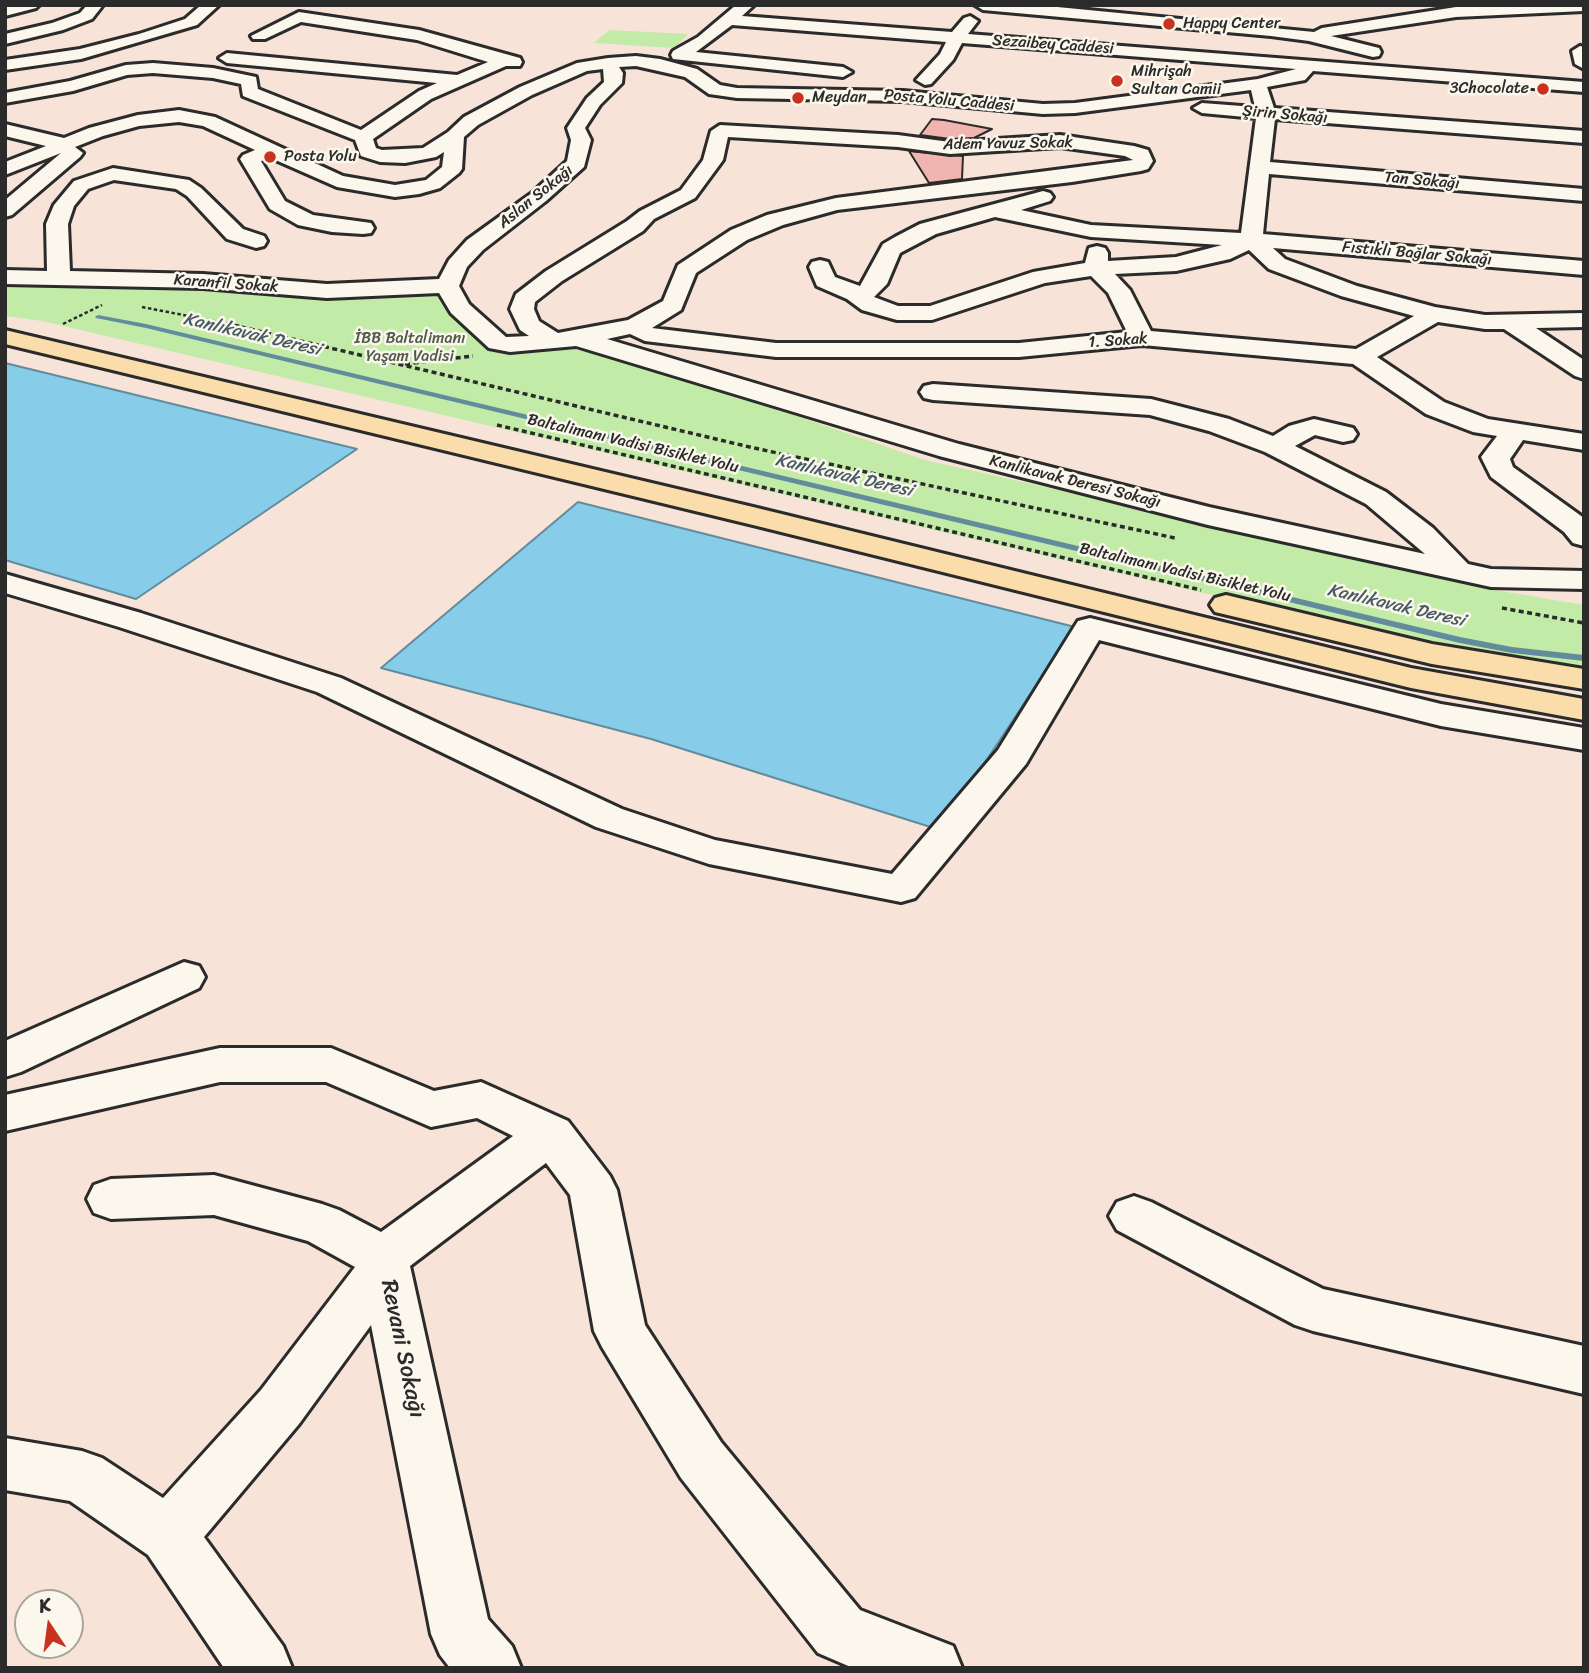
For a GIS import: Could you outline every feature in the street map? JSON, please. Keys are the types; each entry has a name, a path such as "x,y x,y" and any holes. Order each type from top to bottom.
{"main road":[{"path":"5,320 30,323 307,391 786,500 1432,654 1584,679"},
{"path":"5,337 766,519 1411,678 1584,710"}],"street":[{"path":"5,11 32,5"},
{"path":"5,39 57,27 86,16 95,5"},
{"path":"5,65 81,54 145,37 191,22 210,5"},
{"path":"688,62 746,5"},
{"path":"925,80 947,56 956,38 983,5 1233,27 1303,30 1456,12 1584,6"},
{"path":"259,36 299,17 419,35 504,61 540,62 639,54 688,62 858,74"},
{"name":"Sezaibey Caddesi","path":"731,20 1309,65 1437,70 1584,87"},
{"path":"1303,30 1395,55 1437,70"},
{"path":"1303,30 1309,65"},
{"path":"227,58 458,79"},
{"path":"413,61 483,70"},
{"path":"5,98 73,86 126,70 153,68 213,73 250,81 249,92 363,137 425,95 504,61"},
{"name":"Posta Yolu Caddesi","path":"363,137 368,152 380,156 405,157 429,153 471,121 526,91 583,67 608,63 688,62 715,90 727,112 903,96 1043,109 1075,108 1258,85 1298,76 1309,65"},
{"name":"Aslan Sokağı","path":"447,286 463,257 475,245 539,197 577,163 581,140 576,128 593,102 613,82 614,73 608,63"},
{"path":"179,116 189,93 213,73"},
{"name":"Şirin Sokağı","path":"898,78 1266,114 1584,138"},
{"path":"1251,240 1266,114 1258,85"},
{"path":"565,340 529,325 522,309 524,299 554,276 635,226 647,215 688,194 713,160 727,112"},
{"name":"Adem Yavuz Sokak","path":"565,340 635,326 673,304 687,270 739,235 775,220 836,204 1072,176 1141,165 1143,161 1140,154 1127,150 1072,142 1030,141 950,148 727,112"},
{"path":"5,169 88,136 138,121 179,116 208,121 337,181 396,191 433,184 442,179 452,169 454,136"},
{"path":"5,130 67,145"},
{"path":"9,208 76,150 88,136"},
{"path":"271,151 250,159 277,205 306,220 363,228"},
{"name":"Tan Sokağı","path":"1260,167 1584,195"},
{"path":"59,277 57,224 63,209 81,185 113,174 182,184 194,192 235,234 256,241"},
{"path":"855,294 867,292 875,284 891,249 903,242 928,229 1030,203 1074,182 1072,176"},
{"path":"9,208 63,209"},
{"name":"Fıstıklı Bağlar Sokağı","path":"998,211 1112,234 1251,240 1584,268"},
{"path":"1096,268 1099,249 1112,234"},
{"path":"820,267 825,281 855,294 870,305 897,313 932,313 1030,281 1096,268 1176,264 1222,254 1251,240"},
{"path":"1251,240 1277,264 1349,291 1451,319 1511,323 1584,320"},
{"path":"1096,268 1118,290 1142,338"},
{"name":"Karanfil Sokak","path":"5,277 203,281 327,291 447,286"},
{"path":"447,286 459,308 498,343 504,345 565,340"},
{"path":"1360,357 1434,314"},
{"path":"1511,323 1584,371"},
{"name":"1. Sokak","path":"635,326 645,334 776,350 1019,350 1142,338 1360,357 1435,408 1483,426 1512,433 1584,442"},
{"name":"Kanlikavak Deresi Sokağı","path":"565,340 949,450 1208,516 1491,578 1584,580"},
{"path":"933,392 1151,407 1219,425 1275,446 1376,498 1422,534 1458,571"},
{"path":"1275,446 1314,426 1343,434"},
{"path":"1512,433 1507,446 1495,457 1501,471 1575,526 1584,537 1540,570 1545,580"},
{"path":"5,583 130,620 330,685 609,818 709,851 901,889 1013,756 1090,628 1441,715 1584,739"},
{"path":"5,1060 184,977"},
{"path":"5,1113 220,1065 331,1065 431,1109 481,1100 551,1133 593,1190 620,1331 701,1460 839,1632 931,1668"},
{"path":"168,1535 280,1407 384,1262 551,1133"},
{"name":"Revani Sokağı","path":"111,1199 214,1195 321,1224 384,1262 461,1634 490,1668"},
{"path":"1134,1216 1313,1309 1584,1370"},
{"path":"5,1464 82,1477 168,1535 261,1668"}],"path":[{"path":"134,306 188,314 754,448 1175,538"},
{"path":"52,321 69,325"},
{"path":"401,364 486,355 504,345"},
{"name":"Baltalimanı Vadisi Bisiklet Yolu","path":"492,424 1203,590"},
{"path":"1499,607 1584,623"}],"green space":[{"path":"609,30 688,34 675,48 594,43"},
{"name":"İBB Baltalimanı Yaşam Vadisi","path":"5,281 441,289 502,350 560,347 636,361 925,460 1196,521 1446,572 1461,581 1483,588 1584,605 1584,673 1464,654 42,321 5,316"}],"water":[{"path":"5,363 357,449 136,599 5,560"},
{"path":"578,502 1075,627 940,830 651,739 381,668"}],"building":[{"path":"932,119 992,129 974,138 950,139 920,135"},
{"path":"909,151 963,156 962,179 929,183"}],"waterway":[{"name":"Kanlıkavak Deresi","path":"98,317 146,326 1460,640 1512,650 1584,658"}],"place":[{"name":"Happy Center","path":"1169,24"},
{"name":"Mihrişah Sultan Camii","path":"1117,81"},
{"name":"3Chocolate","path":"1543,89"},
{"name":"Meydan","path":"798,98"},
{"name":"Posta Yolu","path":"270,157"}]}
